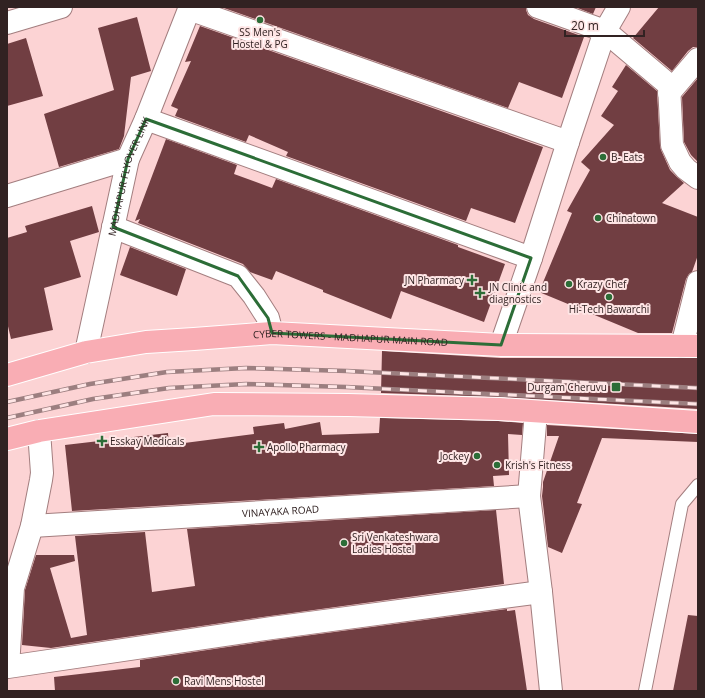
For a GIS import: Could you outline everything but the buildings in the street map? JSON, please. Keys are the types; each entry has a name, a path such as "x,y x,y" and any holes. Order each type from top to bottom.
{"main road":[{"name":"CYBER TOWERS - MADHAPUR MAIN ROAD","path":"7,375 86,352 146,342 272,333 501,345 690,346"},
{"path":"7,439 39,431 214,404 348,405 499,409 698,422"}],"street":[{"path":"7,23 61,7"},
{"path":"538,7 605,31 669,85 672,146 680,162 686,169 698,178"},
{"path":"501,345 605,31 619,7"},
{"path":"190,8 568,142"},
{"name":"MADHAPUR FLYOVER LINK","path":"86,352 128,159 146,119 190,8"},
{"path":"669,93 698,59"},
{"path":"146,119 531,258"},
{"path":"7,196 128,159"},
{"path":"113,227 238,276 254,296 268,318 272,333"},
{"path":"690,346 698,282"},
{"path":"536,412 529,496 551,691"},
{"path":"39,431 42,474 32,526 10,589 7,674 272,628 541,592"},
{"name":"VINAYAKA ROAD","path":"32,526 529,496"}],"lane":[{"path":"645,691 682,504 698,485"}],"highlighted area":[{"path":"146,119 531,258 501,345 272,333 268,318 238,276 113,227 128,159"}],"railway":[{"path":"7,402 90,384 167,372 246,368 347,371 698,388"},
{"path":"7,418 93,399 169,388 246,384 346,387 698,404"}],"place":[{"name":"SS Men's Hostel & PG","path":"260,20"},
{"name":"B- Eats","path":"603,157"},
{"name":"Chinatown","path":"598,218"},
{"name":"JN Pharmacy","path":"472,280"},
{"name":"Krazy Chef","path":"569,284"},
{"name":"JN Clinic and diagnostics","path":"480,293"},
{"name":"Hi-Tech Bawarchi","path":"609,297"},
{"name":"Durgam Cheruvu","path":"616,387"},
{"name":"Esskay Medicals","path":"102,441"},
{"name":"Apollo Pharmacy","path":"259,447"},
{"name":"Jockey","path":"477,456"},
{"name":"Krish's Fitness","path":"497,465"},
{"name":"Sri Venkateshwara Ladies Hostel","path":"344,543"},
{"name":"Ravi Mens Hostel","path":"176,681"}]}
